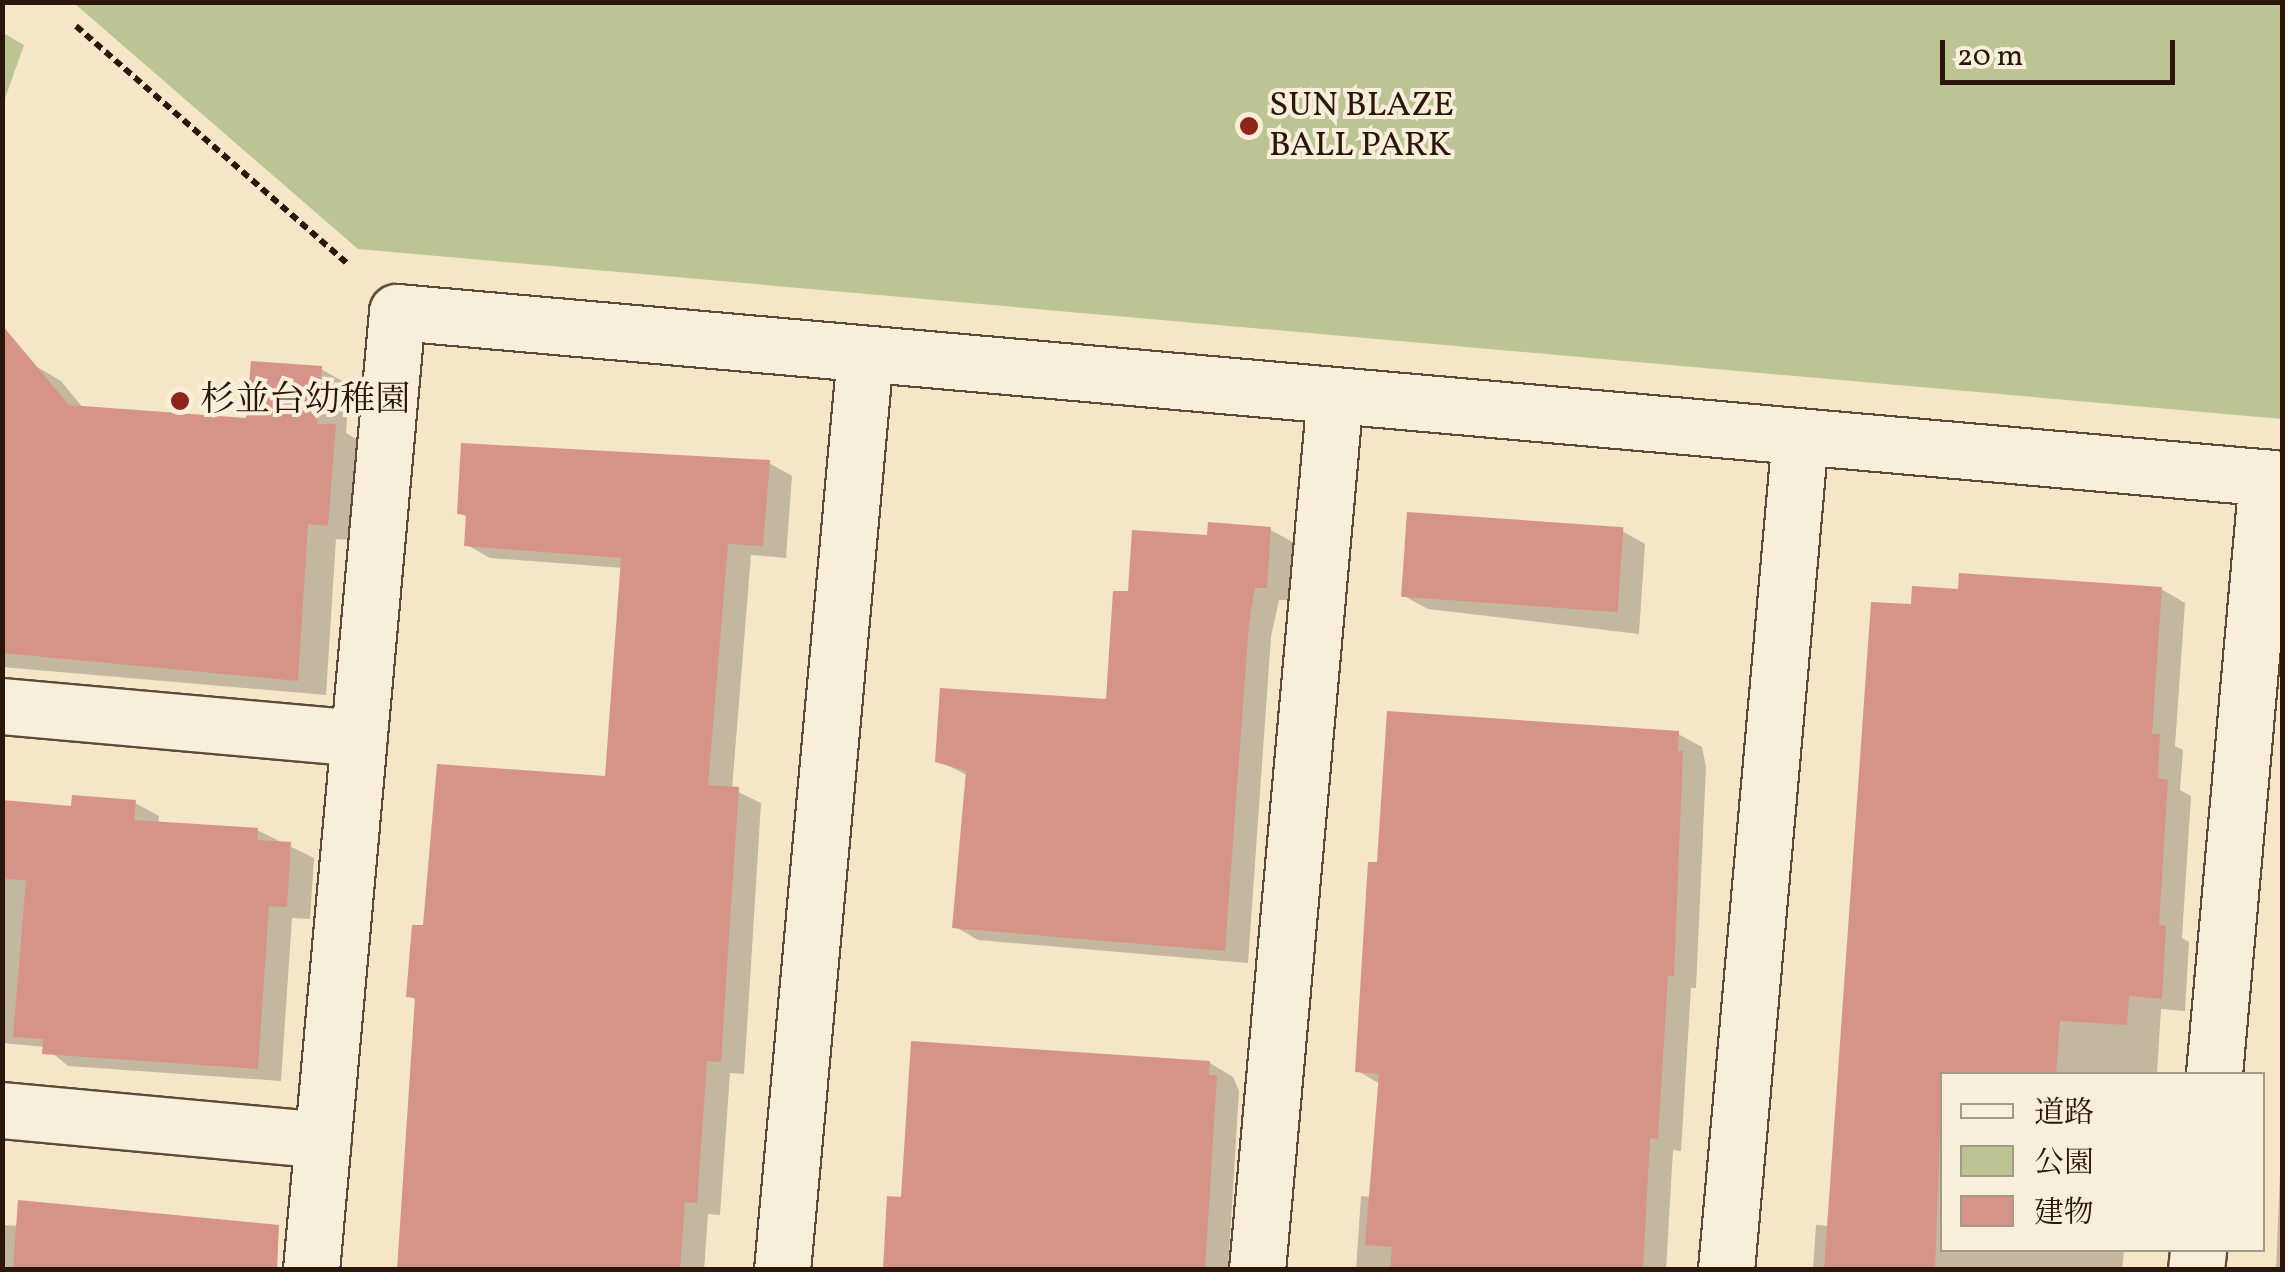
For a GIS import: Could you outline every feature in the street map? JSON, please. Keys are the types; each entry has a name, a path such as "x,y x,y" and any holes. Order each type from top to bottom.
{"street":[{"path":"311,1270 397,312 2275,478 2214,1072"},
{"path":"782,1270 865,354"},
{"path":"1257,1270 1335,395"},
{"path":"1726,1270 1800,436"},
{"path":"2,706 360,738"},
{"path":"2,1110 323,1140"}],"path":[{"path":"76,26 404,313"}],"green space":[{"name":"SUN BLAZE BALL PARK","path":"74,3 2282,3 2282,419 358,249"},
{"path":"3,33 24,45 3,104"}],"building":[{"path":"2,325 69,405 246,418 251,361 322,366 317,424 336,424 328,526 308,524 298,681 2,653"},
{"path":"461,443 770,460 763,546 728,544 708,785 739,787 721,1062 707,1061 697,1203 685,1202 680,1270 397,1270 415,998 406,997 412,925 423,925 437,764 605,776 621,558 464,546 466,515 457,514"},
{"path":"1407,512 1623,527 1618,612 1401,597"},
{"path":"1208,522 1271,527 1267,588 1255,588 1249,623 1225,951 952,928 966,771 935,762 940,688 1106,699 1113,591 1128,591 1132,530 1207,535"},
{"path":"1959,573 2162,587 2152,734 2160,734 2158,778 2168,780 2159,925 2166,926 2162,999 2129,996 2127,1025 2060,1021 2056,1072 1940,1072 1935,1270 1824,1270 1871,602 1911,604 1912,586 1958,589"},
{"path":"1387,711 1679,731 1678,751 1683,751 1674,976 1668,976 1658,1139 1650,1138 1643,1270 1390,1270 1392,1247 1365,1245 1379,1074 1355,1072 1368,862 1377,862"},
{"path":"72,795 136,800 134,820 258,828 257,840 291,842 287,907 269,906 258,1069 42,1054 43,1039 13,1037 26,880 2,879 2,800 71,806"},
{"path":"911,1041 1210,1061 1209,1075 1217,1075 1205,1270 883,1270 887,1196 901,1197"},
{"path":"18,1200 279,1225 277,1270 13,1270"}],"place":[{"name":"SUN BLAZE BALL PARK","path":"1249,126"},
{"name":"杉並台幼稚園","path":"180,401"}]}
